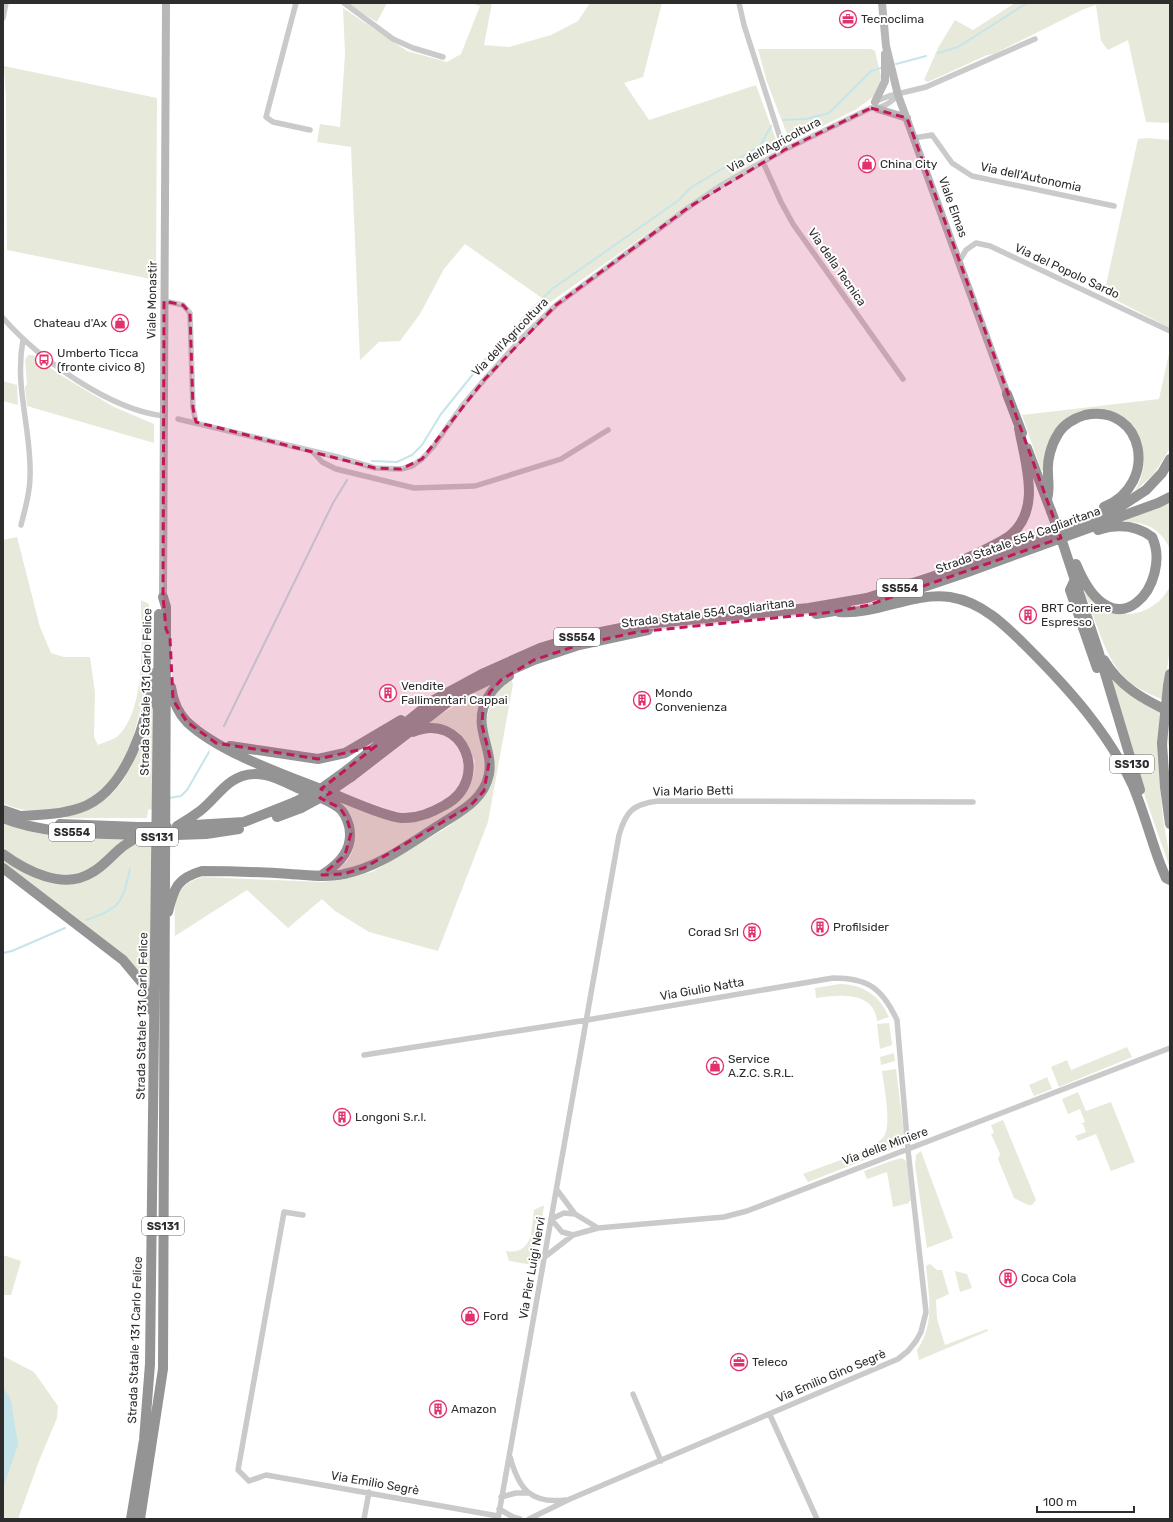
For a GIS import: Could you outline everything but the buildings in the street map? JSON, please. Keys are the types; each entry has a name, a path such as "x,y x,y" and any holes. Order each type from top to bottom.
{"highway":[{"path":"1007,394 1062,541 1084,582 1092,593 1105,603 1117,609 1132,609 1146,606 1152,602"},
{"path":"1047,500 1050,490 1048,472 1052,445 1058,433 1068,422 1080,416 1093,414 1108,415 1124,424 1135,438 1139,452 1139,467 1134,481 1124,495 1113,503 1074,519 1068,527"},
{"path":"891,591 911,579 951,566 996,544 1009,536 1020,525 1026,515 1030,489 1019,428"},
{"path":"1115,514 1146,490 1162,473 1170,459"},
{"path":"1115,514 1158,503 1170,497"},
{"name":"Strada Statale 554 Cagliaritana","path":"349,774 434,700 484,673 540,648 602,631 636,625 833,605 867,598 891,591 1068,527 1115,514"},
{"name":"Strada Statale 554 Cagliaritana","path":"3,818 41,828 76,832 140,831 244,822 298,805 322,788 349,774 456,696 534,660 579,645 637,632 833,612 900,596 1082,530 1115,514"},
{"path":"1082,530 1092,532 1120,526 1135,528 1148,534 1160,543 1167,557"},
{"name":"SS130","path":"1071,560 1075,579 1098,650 1104,674 1148,814 1170,877"},
{"path":"1075,579 1070,590 1098,669 1104,674"},
{"name":"Strada Statale 131 Carlo Felice","path":"140,1519 163,1369 163,629 160,608 163,597"},
{"path":"833,612 856,613 928,597 949,597 965,601 979,607 992,616 1061,681 1098,725 1133,787 1161,866 1166,878 1170,880"},
{"path":"16,816 52,814 81,808 102,795 121,775 135,747 148,701 154,672 155,638 163,629 170,638 171,687 173,700 178,712 187,722 216,743 264,766 367,808 401,818 426,814 446,805 457,796 466,784 470,765 465,749 452,733 429,727 402,736"},
{"name":"Strada Statale 131 Carlo Felice","path":"131,1519 144,1440 150,1364 163,629"},
{"name":"SS130","path":"1098,650 1113,674 1123,685 1144,699 1170,712"},
{"path":"164,932 173,892 179,882 188,874 202,871 322,875 343,874 364,868 387,858 470,806 484,791 489,774 490,757 482,725 483,708 490,692 501,680 534,660"},
{"path":"1170,674 1162,743 1165,787 1170,824"},
{"path":"216,743 275,754 318,759 345,753 434,700"},
{"path":"173,829 201,811 235,779 254,774 275,779 328,801 340,808 347,819 350,833 350,845 345,855 335,866 322,875"},
{"name":"Strada Statale 554 Cagliaritana","path":"3,810 16,816 46,824 140,831"},
{"path":"3,854 32,871 52,878 74,880 90,874 140,831"},
{"path":"3,868 123,960 138,976 149,999 151,1040 155,1045"}],"main road":[{"name":"Viale Monastir","path":"163,597 166,3"},
{"name":"Viale Elmas","path":"882,3 886,46 898,95 960,260 1007,394"},
{"path":"886,46 885,81 874,106 907,118"}],"street":[{"path":"3,18 6,3"},
{"path":"296,3 266,117 273,122 310,130"},
{"path":"344,3 393,39 413,48 443,57"},
{"path":"739,3 744,25 784,150"},
{"name":"Via dell'Agricoltura","path":"178,419 196,422 248,437 312,451 375,468 401,469 412,466 422,459 462,406 521,338 556,305 689,207 720,186 762,162 874,106 898,95 926,87 1035,39"},
{"name":"Via dell'Autonomia","path":"914,138 932,135 952,163 972,176 1114,206"},
{"name":"Via della Tecnica","path":"762,162 793,224 903,379"},
{"name":"Via del Popolo Sardo","path":"960,260 966,250 976,243 990,246 1170,331"},
{"path":"164,301 183,305 190,313 192,408 196,422"},
{"path":"3,318 23,340 64,372 113,400 146,412 164,416"},
{"path":"21,525 29,494 30,476 21,388 20,358 23,340"},
{"path":"312,451 322,462 336,469 414,488 475,486 561,459 608,430"},
{"name":"Via Mario Betti","path":"587,1020 620,836 624,819 633,808 642,803 658,801 973,802"},
{"name":"Via Giulio Natta","path":"364,1055 587,1020 833,978 852,978 872,986 889,1003 897,1020 908,1150"},
{"name":"Via Pier Luigi Nervi","path":"498,1517 546,1256 551,1219 587,1020"},
{"name":"Via delle Miniere","path":"546,1256 573,1235 598,1228 724,1217 747,1211 1170,1048"},
{"name":"Via Emilio Gino Segrè","path":"570,1499 770,1415 898,1359 908,1351 918,1336 926,1312 908,1150"},
{"path":"557,1190 575,1214 598,1228"},
{"name":"Via Emilio Segrè","path":"302,1215 284,1212 238,1470 249,1481 266,1475 369,1492 498,1517"},
{"path":"573,1235 562,1232 551,1219 564,1213 575,1214"},
{"path":"633,1394 661,1461"},
{"path":"770,1415 817,1519"},
{"path":"509,1455 515,1474 522,1488 528,1493 542,1500 570,1499"},
{"path":"364,1519 369,1492"},
{"path":"501,1497 516,1493 528,1493"},
{"path":"528,1519 570,1499"},
{"path":"499,1509 513,1517 520,1519"}],"highlighted area":[{"path":"871,108 907,118 1061,538 869,605 833,612 637,632 579,645 534,660 501,680 490,692 483,708 482,725 490,757 484,791 470,806 364,868 343,874 322,875 345,855 351,833 347,819 340,808 320,798 331,793 321,789 376,746 318,759 216,743 187,722 173,700 170,638 166,629 163,597 164,301 183,305 190,313 193,408 196,422 375,468 401,469 422,459 484,380 556,305 689,207 784,150"}],"green space":[{"path":"350,3 387,3 377,22 349,5"},
{"path":"471,3 492,3 484,45 509,47 551,35 578,21 590,3 662,3 643,77 624,83 649,120 756,85 779,148 681,210 549,303 465,244 444,269 420,314 400,341 379,342 360,360 351,147 317,142 320,124 340,127 345,54 343,8 407,51 447,62 461,54 480,6"},
{"path":"1015,3 1170,3 1170,123 1146,122 1128,40 1108,50 1101,41 1096,5 1084,9 994,54 987,55 928,82 924,80 938,48 955,20 973,30"},
{"path":"758,49 871,49 875,51 881,77 879,87 873,97 855,110 790,142 767,82"},
{"path":"4,66 157,98 156,280 7,250 6,96"},
{"path":"1147,138 1170,140 1170,328 1104,294 1138,139"},
{"path":"1170,349 1170,448 1154,474 1135,491 1141,478 1144,464 1141,443 1129,428 1113,415 1060,424 1047,444 1043,470 1041,470 1022,415 1159,399"},
{"path":"28,355 33,355 59,374 114,407 154,424 154,443 27,406 25,360"},
{"path":"3,381 17,385 18,405 3,401"},
{"path":"1170,503 1170,549 1162,536 1149,526 1123,521"},
{"path":"17,537 40,627 51,653 64,657 90,657 95,693 94,737 98,745 118,736 127,724 134,708 140,671 141,600 149,604 149,668 135,732 123,762 105,787 94,796 79,804 62,809 32,811 3,803 3,540"},
{"path":"1170,586 1170,648 1163,700 1133,685 1123,676 1103,643 1085,594 1087,591 1108,609 1117,613 1126,614 1144,611 1152,606 1159,601"},
{"path":"1108,670 1170,716 1170,745 1160,744 1160,781 1162,809 1170,868 1145,797 1134,758 1135,756"},
{"path":"511,679 513,684 488,822 438,951 369,932 335,911 322,899 288,928 247,890 175,936 175,908 179,893 184,886 202,877 324,882 372,872 446,828 482,800 491,783 486,727 487,717 491,702 501,687"},
{"path":"490,683 492,686 479,706 476,719 486,769 484,781 466,805 383,856 358,868 334,872 346,862 351,854 353,837 346,821 332,797 413,821 439,814 453,806 466,790 474,774 475,761 465,741 456,731 440,724 428,723"},
{"path":"152,697 153,809 148,810 147,818 66,818 65,817 87,810 104,800 118,787 128,772 136,755"},
{"path":"3,822 128,837 93,867 81,872 57,874 45,872 23,862 3,847"},
{"path":"143,839 151,840 151,993 145,980 3,863 3,858 77,883 131,844"},
{"path":"840,984 856,986 876,997 889,1017 877,1021 874,1011 869,1004 862,999 844,996 816,998 815,988"},
{"path":"889,1023 892,1045 880,1049 877,1024"},
{"path":"1127,1047 1132,1057 1059,1087 1051,1067 1067,1060 1071,1070"},
{"path":"894,1053 895,1061 881,1065 880,1057"},
{"path":"896,1069 905,1141 903,1145 808,1182 803,1174 860,1152 880,1141 885,1135 887,1129 887,1112 882,1071"},
{"path":"1047,1077 1052,1089 1034,1096 1029,1085"},
{"path":"1078,1092 1086,1111 1111,1102 1135,1162 1111,1171 1096,1134 1078,1141 1075,1136 1086,1132 1083,1124 1080,1124 1085,1122 1080,1109 1068,1114 1062,1099"},
{"path":"1003,1120 1036,1200 1032,1205 1028,1205 1014,1198 998,1159 1000,1154 991,1134 994,1133 991,1125"},
{"path":"921,1151 953,1238 927,1248 915,1165 916,1155"},
{"path":"902,1158 906,1161 907,1165 911,1201 909,1201 909,1203 893,1207 887,1172 867,1179 864,1171"},
{"path":"544,1206 539,1236 531,1235 534,1210"},
{"path":"531,1236 538,1238 533,1265 509,1261 506,1251 518,1251 527,1244"},
{"path":"3,1255 21,1261 11,1295 3,1295"},
{"path":"930,1264 937,1270 942,1270 949,1294 936,1300 937,1319 945,1345 987,1329 988,1331 919,1360 917,1350 923,1340 929,1320 926,1266"},
{"path":"955,1271 967,1274 972,1288 960,1292"},
{"path":"3,1356 34,1372 58,1406 57,1418 39,1461 18,1519 3,1519"}],"water":[{"path":"3,1387 11,1400 18,1445 3,1488"}],"waterway":[{"path":"938,53 958,47 1027,3"},
{"path":"896,64 926,56"},
{"path":"783,120 806,119 829,113 871,71 881,68"},
{"path":"372,461 397,462 412,455 422,445 441,414 482,363 552,289 679,200 690,188 760,146 771,126"},
{"path":"224,726 333,503 347,480"},
{"path":"169,798 181,796 187,790 209,752"},
{"path":"86,920 107,912 118,903 125,890 130,869"},
{"path":"3,953 12,951 65,928"}],"place":[{"name":"Tecnoclima","path":"848,19"},
{"name":"China City","path":"867,164"},
{"name":"Chateau d'Ax","path":"120,323"},
{"name":"Umberto Ticca (fronte civico 8)","path":"44,360"},
{"name":"BRT Corriere Espresso","path":"1028,615"},
{"name":"Vendite Fallimentari Cappai","path":"388,693"},
{"name":"Mondo Convenienza","path":"642,700"},
{"name":"Profilsider","path":"820,927"},
{"name":"Corad Srl","path":"752,932"},
{"name":"Service A.Z.C. S.R.L.","path":"715,1066"},
{"name":"Longoni S.r.l.","path":"342,1117"},
{"name":"Coca Cola","path":"1008,1278"},
{"name":"Ford","path":"470,1316"},
{"name":"Teleco","path":"739,1362"},
{"name":"Amazon","path":"438,1409"}]}
